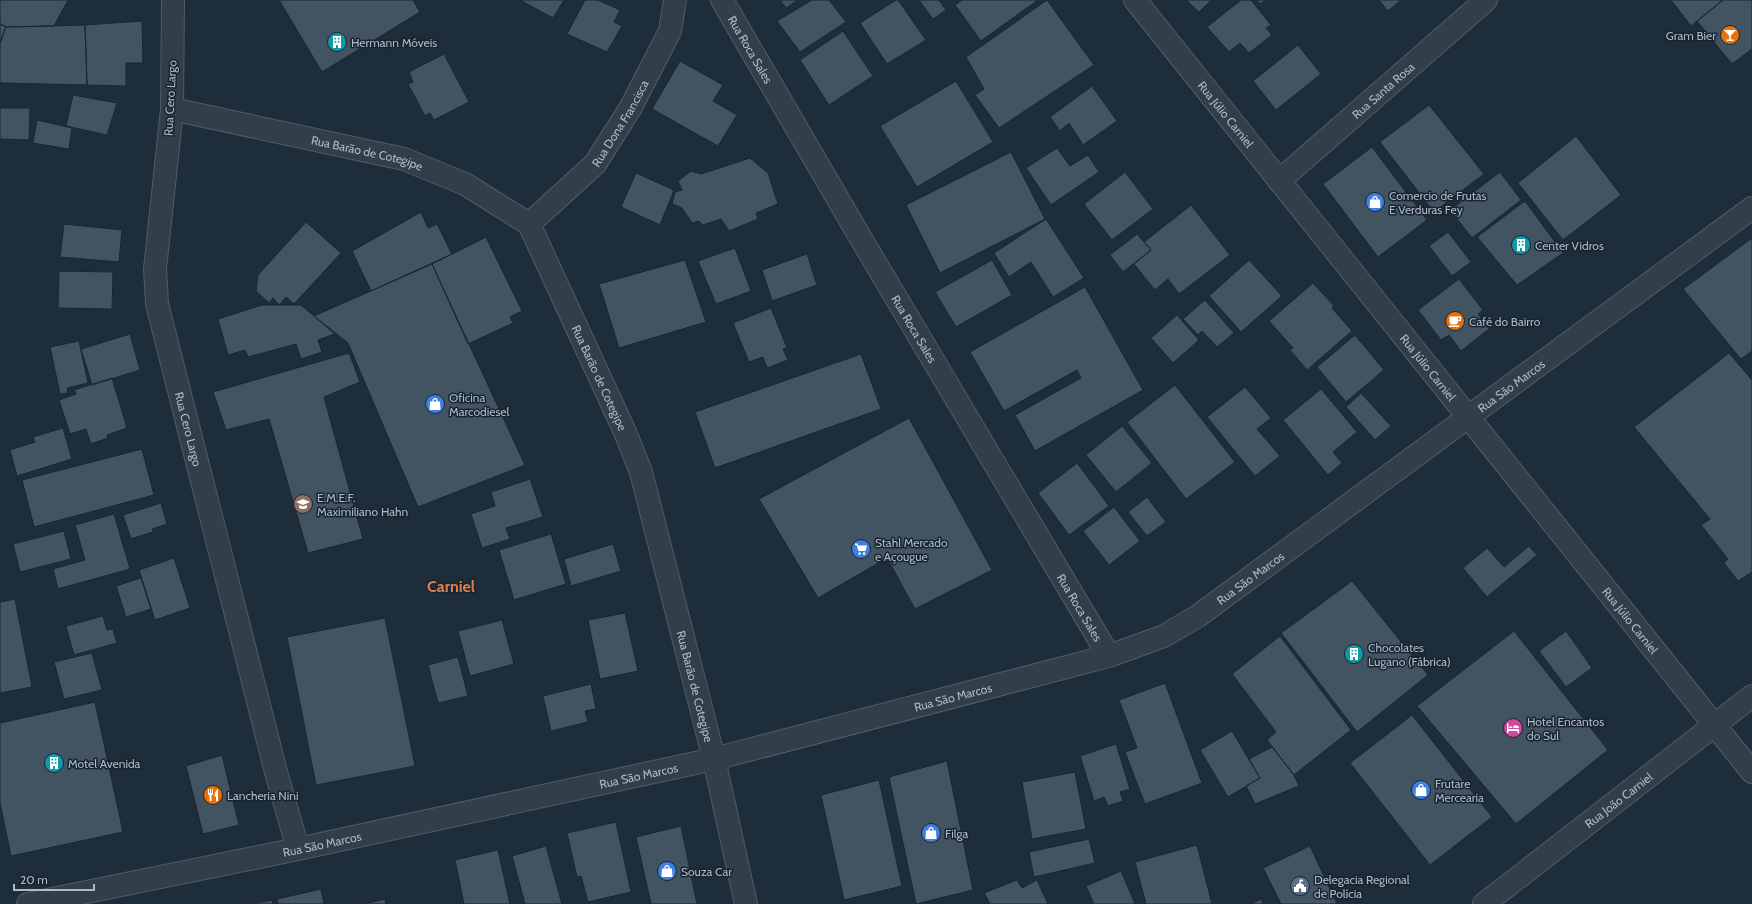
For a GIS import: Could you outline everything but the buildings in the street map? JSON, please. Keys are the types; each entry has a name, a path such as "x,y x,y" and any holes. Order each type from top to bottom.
{"street":[{"name":"Rua Cero Largo","path":"173,0 172,109 155,269 157,304 276,772 298,849"},
{"name":"Rua Dona Francisca","path":"529,224 595,164 631,107 670,31 675,0"},
{"name":"Rua Roca Sales","path":"722,0 864,244 1109,656"},
{"name":"Rua Júlio Carniel","path":"1135,0 1752,772"},
{"name":"Rua Santa Rosa","path":"1279,181 1486,0"},
{"name":"Rua Barão de Cotegipe","path":"172,109 404,159 464,184 529,224 625,432 641,472 714,759 746,904"},
{"name":"Rua São Marcos","path":"28,904 298,849 714,759 1109,656 1164,636 1198,616 1469,418 1752,208"},
{"name":"Rua João Carniel","path":"1484,904 1752,696"}],"place":[{"name":"Gram Bier","path":"1730,35"},
{"name":"Hermann Móveis","path":"337,42"},
{"name":"Comercio de Frutas E Verduras Fey","path":"1375,202"},
{"name":"Center Vidros","path":"1521,245"},
{"name":"Café do Bairro","path":"1455,321"},
{"name":"Oficina Marcodiesel","path":"435,404"},
{"name":"E.M.E.F. Maximiliano Hahn","path":"303,504"},
{"name":"Stahl Mercado e Açougue","path":"861,549"},
{"name":"Chocolates Lugano (Fábrica)","path":"1354,654"},
{"name":"Hotel Encantos do Sul","path":"1513,728"},
{"name":"Motel Avenida","path":"54,763"},
{"name":"Frutare Mercearia","path":"1421,790"},
{"name":"Lancheria Nini","path":"213,795"},
{"name":"Filga","path":"931,833"},
{"name":"Souza Car","path":"667,871"},
{"name":"Delegacia Regional de Polícia","path":"1300,886"}],"district":[{"name":"Carniel","path":"451,586"}]}
